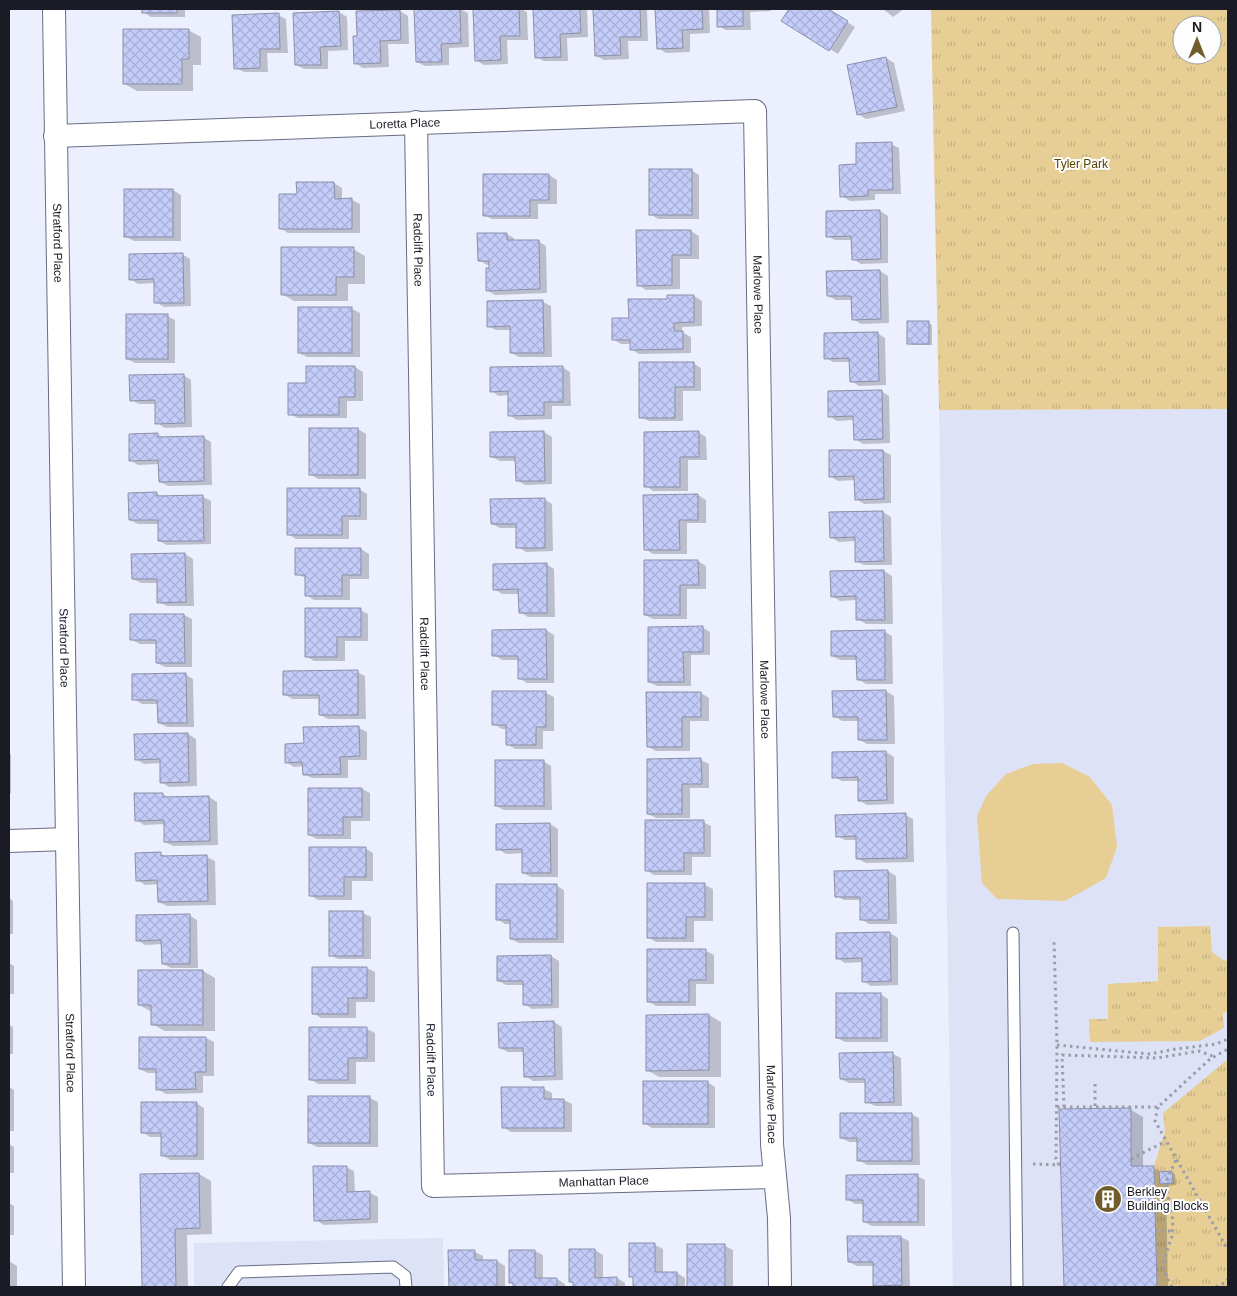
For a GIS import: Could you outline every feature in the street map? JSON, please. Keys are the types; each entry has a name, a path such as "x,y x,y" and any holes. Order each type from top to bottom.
{"street":[{"name":"Stratford Place","path":"54,9 74,1287"},
{"name":"Loretta Place","path":"55,136 755,111"},
{"name":"Marlowe Place","path":"755,111 772,1144 779,1218 780,1287"},
{"name":"Radclift Place","path":"416,122 433,1186"},
{"path":"9,841 67,839"},
{"name":"Manhattan Place","path":"433,1186 775,1177"}],"lane":[{"path":"1013,933 1017,1287"},
{"path":"228,1287 239,1272 393,1267 405,1276 406,1287"}],"path":[{"path":"1015,1162 1059,1165 1056,1158 1057,1045 1054,940"},
{"path":"1057,1045 1150,1054 1216,1044 1228,1039"},
{"path":"1228,1054 1226,1050 1215,1057 1182,1084 1158,1107 1155,1121 1228,1250"},
{"path":"1064,1106 1062,1055 1157,1058 1199,1051 1215,1057"},
{"path":"1095,1084 1095,1106"},
{"path":"1057,1106 1158,1107"},
{"path":"1131,1159 1166,1141"},
{"path":"1172,1287 1166,1276 1163,1264 1173,1221 1167,1191 1167,1179 1176,1159"},
{"path":"1156,1231 1172,1231"},
{"path":"1216,1287 1228,1279"}],"shaded area":[{"path":"1228,409 1228,1287 953,1287 939,410"},
{"path":"443,1238 444,1287 194,1287 194,1243"}],"green space":[{"name":"Tyler Park","path":"931,9 1228,9 1228,409 939,410"},
{"path":"1062,763 1090,777 1112,805 1117,847 1106,878 1065,901 997,899 982,883 977,816 986,796 1006,774 1033,764"},
{"path":"1210,926 1212,952 1223,960 1228,961 1228,1012 1223,1013 1224,1028 1200,1041 1090,1042 1089,1019 1108,1019 1108,984 1158,981 1158,927"},
{"path":"1228,1059 1228,1287 1157,1287 1154,1166 1165,1131 1163,1113"}],"building":[{"path":"142,9 177,9 177,13 142,13"},
{"path":"414,9 460,9 461,43 441,44 442,62 416,62"},
{"path":"473,9 519,9 520,36 500,36 501,60 475,61"},
{"path":"533,9 580,9 581,33 560,34 561,57 535,58"},
{"path":"593,9 640,9 641,37 620,37 621,55 595,56"},
{"path":"655,9 702,9 703,29 682,30 683,48 657,49"},
{"path":"717,9 743,9 743,26 717,27"},
{"path":"789,9 828,9 848,21 829,51 781,21"},
{"path":"400,10 401,40 380,41 381,63 354,64 353,36 357,36 356,11"},
{"path":"339,11 341,46 320,47 321,65 295,65 293,13"},
{"path":"279,13 280,49 260,49 260,68 234,69 232,15"},
{"path":"123,29 189,29 189,59 182,59 182,84 123,84"},
{"path":"886,57 897,107 857,115 847,65"},
{"path":"892,142 893,190 868,190 868,196 840,197 839,165 856,164 856,143"},
{"path":"649,169 692,169 692,215 649,215"},
{"path":"483,174 549,174 549,200 530,200 530,216 483,216"},
{"path":"296,182 334,182 335,199 352,198 352,229 279,229 279,194 297,194"},
{"path":"124,189 173,189 173,237 124,237"},
{"path":"880,210 881,259 852,260 851,236 826,237 826,211"},
{"path":"636,230 691,230 691,255 672,255 672,285 637,286"},
{"path":"477,233 507,233 507,240 539,240 540,289 486,291 486,268 489,268 489,261 478,261"},
{"path":"281,247 354,247 354,277 336,277 336,295 281,295"},
{"path":"183,253 184,303 154,303 154,279 129,280 129,254"},
{"path":"880,270 881,319 852,320 851,296 827,296 826,271"},
{"path":"667,295 694,295 694,322 674,323 674,331 683,331 683,349 630,350 630,340 612,340 612,318 629,318 628,299 667,299"},
{"path":"543,300 544,353 510,353 510,326 487,327 487,301"},
{"path":"298,307 352,307 352,353 298,353"},
{"path":"126,314 168,314 168,359 126,359"},
{"path":"907,321 929,321 929,344 907,344"},
{"path":"878,332 879,381 850,382 849,358 824,359 824,333"},
{"path":"639,362 694,362 694,387 675,387 675,418 639,418"},
{"path":"306,366 355,366 355,397 339,397 339,415 288,415 288,383 306,383"},
{"path":"563,366 563,402 544,402 544,415 508,416 508,391 490,392 490,367"},
{"path":"184,374 185,423 155,424 155,400 130,401 129,375"},
{"path":"882,390 883,439 854,440 853,416 828,417 828,391"},
{"path":"309,428 358,428 358,475 309,475"},
{"path":"544,431 545,481 516,481 515,457 490,457 490,432"},
{"path":"699,431 699,457 680,457 680,487 644,487 644,432"},
{"path":"158,433 158,437 204,436 204,481 159,482 158,460 129,461 129,434"},
{"path":"829,450 883,450 884,499 855,500 854,476 829,477"},
{"path":"287,488 360,488 360,516 342,516 342,535 287,535"},
{"path":"157,492 157,496 203,495 204,541 158,541 158,520 129,520 128,493"},
{"path":"698,494 698,520 679,520 680,550 644,550 643,495"},
{"path":"545,498 545,548 516,548 516,524 491,524 490,499"},
{"path":"883,511 884,561 855,562 855,537 830,538 829,512"},
{"path":"295,548 361,548 361,575 342,575 342,596 305,596 305,575 295,575"},
{"path":"185,553 186,602 157,603 157,579 132,579 131,554"},
{"path":"644,560 698,560 699,585 680,585 680,615 644,615"},
{"path":"547,563 547,613 519,613 518,589 493,590 493,564"},
{"path":"884,570 885,620 856,620 856,596 831,597 830,571"},
{"path":"305,608 361,608 361,637 337,637 337,657 305,657"},
{"path":"130,614 184,614 185,663 156,663 156,640 130,640"},
{"path":"703,626 703,652 683,652 684,682 648,682 648,627"},
{"path":"546,629 547,679 518,679 518,656 492,656 492,630"},
{"path":"885,630 885,680 857,680 856,656 831,656 831,631"},
{"path":"358,670 358,715 319,715 319,695 283,695 283,671"},
{"path":"186,673 187,723 158,723 157,700 132,700 132,674"},
{"path":"886,690 887,740 858,740 858,717 833,717 832,691"},
{"path":"492,691 546,691 546,727 536,727 536,745 506,745 506,725 492,725"},
{"path":"646,692 701,692 701,717 682,717 682,747 647,747"},
{"path":"359,726 360,756 340,757 341,774 303,775 302,762 285,763 285,744 304,743 303,727"},
{"path":"188,733 189,782 160,783 160,759 135,760 134,734"},
{"path":"886,751 887,800 858,801 858,777 832,778 832,752"},
{"path":"701,758 702,784 682,784 682,814 647,814 647,759"},
{"path":"495,760 544,760 544,806 495,806"},
{"path":"308,788 362,788 362,817 343,817 343,835 308,835"},
{"path":"134,793 163,793 163,797 209,796 210,841 164,842 164,820 135,821"},
{"path":"906,813 907,858 856,859 856,836 836,837 835,815"},
{"path":"645,820 704,820 704,853 684,853 684,871 645,871"},
{"path":"550,823 551,873 522,873 522,849 496,850 496,824"},
{"path":"309,847 366,847 366,877 344,877 344,896 309,896"},
{"path":"161,852 161,856 207,855 208,901 158,902 157,880 136,881 135,853"},
{"path":"888,870 889,920 860,920 860,897 835,897 834,871"},
{"path":"647,883 705,883 705,917 686,917 686,938 647,938"},
{"path":"496,884 557,884 557,939 510,939 510,920 496,920"},
{"path":"329,911 363,911 363,956 329,956"},
{"path":"190,914 190,964 162,964 161,940 136,941 136,915"},
{"path":"890,932 891,981 862,982 862,958 836,959 836,933"},
{"path":"647,949 706,949 706,980 689,980 689,1002 647,1002"},
{"path":"551,955 552,1005 523,1005 523,981 497,981 497,956"},
{"path":"312,967 367,967 367,998 348,998 348,1014 312,1014"},
{"path":"138,970 203,970 203,1025 151,1025 151,1005 138,1005"},
{"path":"836,993 881,993 881,1038 836,1038"},
{"path":"709,1014 709,1070 646,1071 646,1015"},
{"path":"554,1021 555,1076 524,1077 523,1048 499,1048 498,1023"},
{"path":"309,1027 367,1027 367,1058 348,1058 348,1080 309,1080"},
{"path":"139,1037 206,1037 206,1072 195,1072 196,1089 156,1090 156,1069 139,1069"},
{"path":"893,1052 894,1102 865,1103 865,1079 840,1079 839,1053"},
{"path":"643,1081 708,1081 708,1124 643,1124"},
{"path":"501,1087 544,1087 544,1099 564,1099 564,1128 502,1128"},
{"path":"308,1096 370,1096 370,1143 308,1143"},
{"path":"141,1102 197,1102 197,1156 161,1156 161,1133 141,1133"},
{"name":"Berkley Building Blocks","path":"1131,1108 1131,1166 1154,1166 1157,1287 1064,1287 1059,1109"},
{"path":"840,1113 912,1113 912,1161 857,1161 857,1138 840,1138"},
{"path":"313,1166 347,1166 347,1192 370,1191 370,1219 314,1221"},
{"path":"1172,1171 1173,1183 1160,1184 1159,1172"},
{"path":"199,1173 200,1228 175,1229 176,1287 142,1287 140,1174"},
{"path":"918,1174 918,1222 863,1222 863,1200 846,1200 846,1175"},
{"path":"847,1236 901,1236 902,1285 873,1286 873,1262 848,1262"},
{"path":"629,1243 655,1243 655,1272 677,1272 677,1287 633,1287 633,1277 629,1277"},
{"path":"687,1244 725,1244 725,1287 687,1287"},
{"path":"569,1249 595,1249 595,1278 617,1277 617,1287 573,1287 573,1282 569,1282"},
{"path":"448,1250 475,1250 475,1260 497,1260 497,1287 449,1287"},
{"path":"509,1250 535,1250 535,1278 557,1278 557,1287 513,1287 513,1283 509,1283"}],"place":[{"name":"Berkley Building Blocks","path":"1108,1199"}]}
